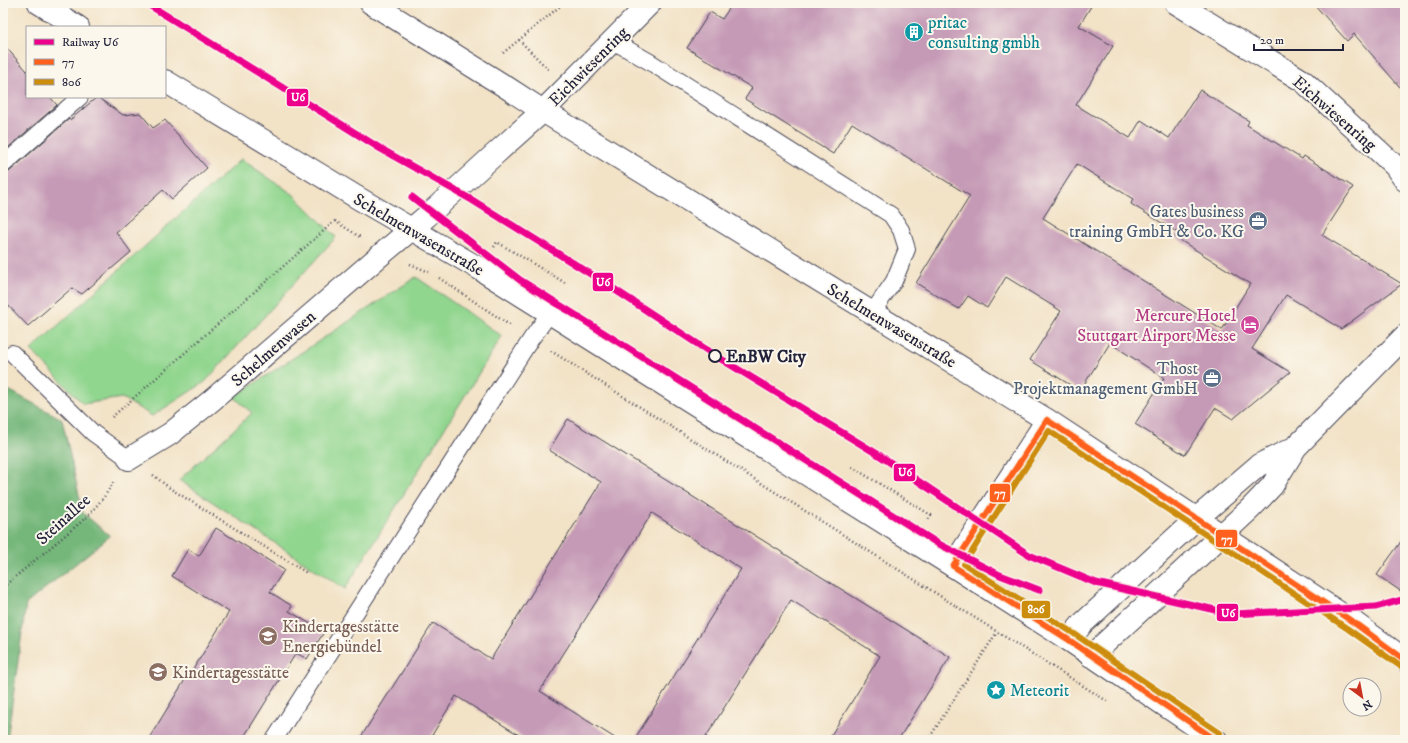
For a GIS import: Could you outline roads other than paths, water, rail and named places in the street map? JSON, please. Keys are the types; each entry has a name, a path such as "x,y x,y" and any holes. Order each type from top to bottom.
{"street":[{"path":"39,3 76,26"},
{"name":"Schelmenwasenstraße","path":"371,3 543,111 1047,420 1353,622 1405,660"},
{"name":"Eichwiesenring","path":"411,230 543,111 650,3"},
{"name":"Eichwiesenring","path":"1176,3 1303,81 1395,166 1405,180"},
{"name":"Schelmenwasenstraße","path":"166,82 411,230 480,269 1069,640 1216,740"},
{"name":"Schelmenwasen","path":"129,459 170,434 205,406 411,230"},
{"path":"1091,656 1250,509 1272,486 1296,447 1405,336"},
{"path":"953,566 1047,420"},
{"path":"1069,640 1082,624 1196,519 1259,465 1296,447"}],"lane":[{"path":"613,41 650,62 891,216 901,230 907,248 894,281 872,313"},
{"path":"3,165 79,98"},
{"path":"274,740 531,339 550,313"},
{"path":"12,353 93,433 129,459"}],"rail line":[{"name":"U6","path":"146,3 381,149 472,200 597,278 716,356 879,455 1029,555 1096,583 1233,614 1376,607 1405,599"},
{"name":"U6","path":"412,197 520,280 937,543 1000,575 1039,590"}],"place":[{"name":"pritac consulting gmbh","path":"914,32"},
{"name":"Gates business training GmbH & Co. KG","path":"1258,221"},
{"name":"Mercure Hotel Stuttgart Airport Messe","path":"1250,325"},
{"name":"EnBW City","path":"715,356"},
{"name":"Thost Projektmanagement GmbH","path":"1212,378"},
{"name":"Kindertagesstätte Energiebündel","path":"268,636"},
{"name":"Kindertagesstätte","path":"158,672"},
{"name":"Meteorit","path":"996,690"}]}
